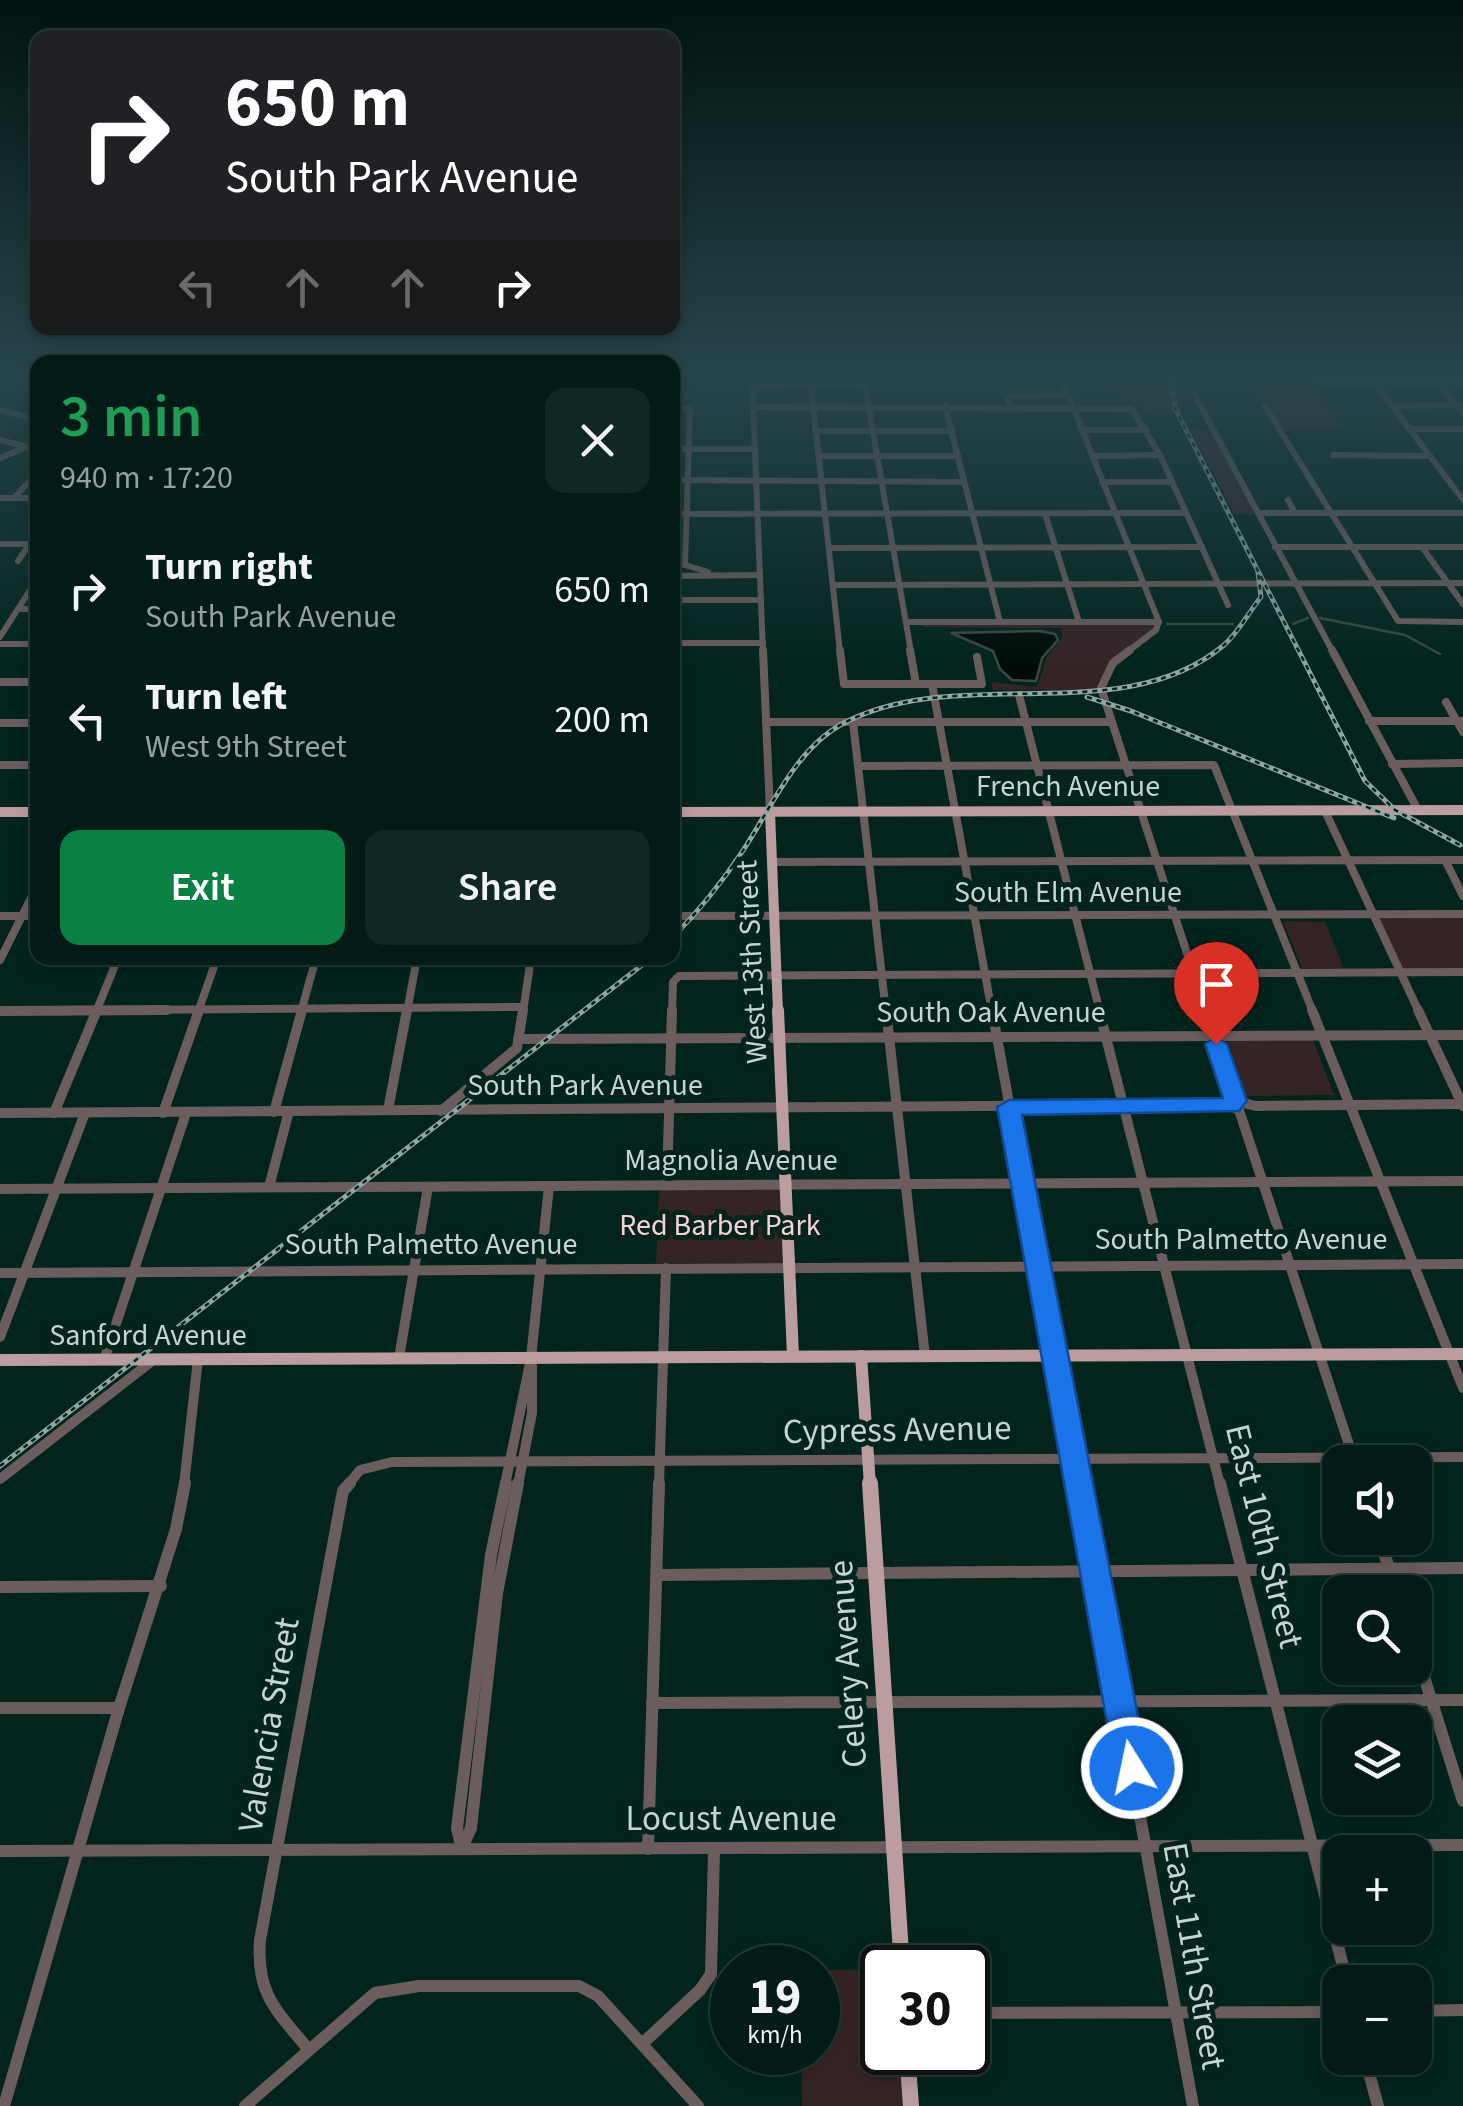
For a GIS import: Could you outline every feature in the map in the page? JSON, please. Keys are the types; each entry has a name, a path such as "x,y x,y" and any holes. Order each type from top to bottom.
{"main road":[{"name":"French Avenue","path":"680,812 1463,810"},
{"path":"0,812 30,812"},
{"name":"West 13th Street","path":"770,812 793,1356"},
{"name":"Sanford Avenue","path":"0,1360 1456,1354"},
{"name":"Celery Avenue","path":"861,1356 900,1945"},
{"path":"910,2075 912,2106"}],"street":[{"path":"684,565 687,475"},
{"path":"756,475 770,812"},
{"path":"821,475 844,684 982,684 977,657"},
{"path":"879,475 916,684"},
{"path":"962,475 1000,622"},
{"path":"1099,475 1159,622 1156,630 1114,663 1101,688 1349,1445"},
{"path":"1169,475 1228,605"},
{"path":"1238,475 1418,810"},
{"path":"1307,475 1398,621 1463,622"},
{"path":"1444,475 1463,500"},
{"path":"680,480 964,482"},
{"path":"14,498 30,481"},
{"path":"1448,481 1463,481"},
{"path":"1102,482 1172,482"},
{"path":"0,498 30,498"},
{"path":"1288,500 1296,513"},
{"path":"1258,513 1463,512"},
{"path":"680,514 1186,513"},
{"path":"1045,514 1079,622"},
{"path":"0,544 30,544"},
{"path":"1422,546 1463,604"},
{"path":"1275,547 1463,546"},
{"path":"829,548 1202,547"},
{"path":"18,561 30,548"},
{"path":"680,564 716,575"},
{"path":"680,576 760,575"},
{"path":"834,584 1463,583"},
{"path":"30,590 0,640 30,643"},
{"path":"680,600 761,600"},
{"path":"18,609 30,608"},
{"path":"906,622 1159,622"},
{"path":"680,644 763,643"},
{"path":"0,682 30,682"},
{"name":"East 11th Street","path":"932,684 1193,2106"},
{"name":"East 10th Street","path":"1019,695 1342,1965"},
{"path":"1446,702 1463,732"},
{"path":"1369,720 1460,721"},
{"path":"0,723 30,722"},
{"path":"766,722 1110,722"},
{"path":"853,722 925,1356"},
{"path":"1392,764 1463,763"},
{"path":"0,766 30,765"},
{"path":"859,766 1214,765 1413,1264 1456,1354 1463,1388"},
{"path":"1325,810 1463,1104"},
{"path":"1444,860 1463,896"},
{"path":"772,862 1463,860"},
{"path":"0,960 30,900"},
{"name":"South Elm Avenue","path":"680,916 1463,914"},
{"path":"0,916 30,916"},
{"path":"54,1113 115,965"},
{"path":"163,1113 215,965"},
{"path":"274,1112 314,965"},
{"path":"388,1110 415,965"},
{"path":"441,1111 514,1052 529,965"},
{"path":"668,1184 673,982 678,976 1463,972"},
{"path":"0,1011 523,1008"},
{"name":"South Oak Avenue","path":"518,1039 1463,1035"},
{"name":"South Park Avenue","path":"0,1113 1463,1104"},
{"path":"269,1187 290,1111"},
{"path":"0,1338 85,1113"},
{"path":"104,1360 186,1113"},
{"name":"Magnolia Avenue","path":"0,1189 1463,1181"},
{"path":"399,1358 428,1186"},
{"path":"462,1849 471,1828 486,1633 517,1461 532,1413 532,1358 549,1186"},
{"name":"South Palmetto Avenue","path":"0,1273 1463,1264"},
{"path":"648,1849 666,1268"},
{"path":"0,1479 154,1360"},
{"path":"4,2106 176,1529 191,1448 198,1360"},
{"name":"Cypress Avenue","path":"517,1461 1075,1456 1322,1460"},
{"name":"Cypress Avenue","path":"1432,1459 1463,1458"},
{"name":"Valencia Street","path":"308,2049 265,1993 259,1977 276,1850 343,1491 360,1470 392,1462 517,1461"},
{"path":"1385,1555 1391,1575"},
{"path":"657,1574 1463,1568"},
{"path":"0,1587 161,1586"},
{"path":"1427,1685 1463,1801"},
{"path":"652,1703 1463,1700"},
{"path":"0,1708 120,1708"},
{"name":"Locust Avenue","path":"0,1851 1463,1845"},
{"path":"642,2043 700,1990 710,1974 714,1849"},
{"path":"245,2106 376,1993 419,1986 579,1986 598,1996 698,2106"},
{"path":"1432,2011 1463,2010"},
{"path":"990,2012 1322,2012"},
{"path":"1370,2075 1378,2106"}],"green space":[{"path":"1214,475 1234,475 1255,514 1234,514"},
{"path":"917,623 1156,626 1110,661 1098,690 993,690 991,682 1037,687 1046,658 1063,637 1060,628 925,627"},
{"path":"1378,915 1463,915 1463,970 1402,971"},
{"path":"1283,921 1325,922 1344,968 1302,968"},
{"path":"1313,1040 1334,1095 1246,1096 1228,1041"},
{"name":"Red Barber Park","path":"659,1188 781,1188 785,1263 656,1263"},
{"path":"860,1969 860,2075 903,2075 905,2106 802,2106 801,2075 840,2075 840,1970"}],"shaded area":[{"path":"951,633 1055,634 1058,640 1042,658 1036,681 1012,680 1000,669 993,651"}],"waterway":[{"path":"1293,624 1308,618"},
{"path":"1320,618 1405,635 1440,654"},
{"path":"1167,624 1233,624"}],"railway":[{"path":"1209,475 1365,781 1395,810 1460,845"},
{"path":"680,929 728,873 798,764 811,748 842,724 888,706 936,698 1089,691 1138,685 1183,671 1224,645 1239,628 1261,597 1258,572"},
{"path":"1087,697 1131,711 1394,818"},
{"path":"0,1466 642,965"}],"route":[{"path":"1132,1768 1009,1107 1230,1106 1236,1101 1216,1044"}]}
